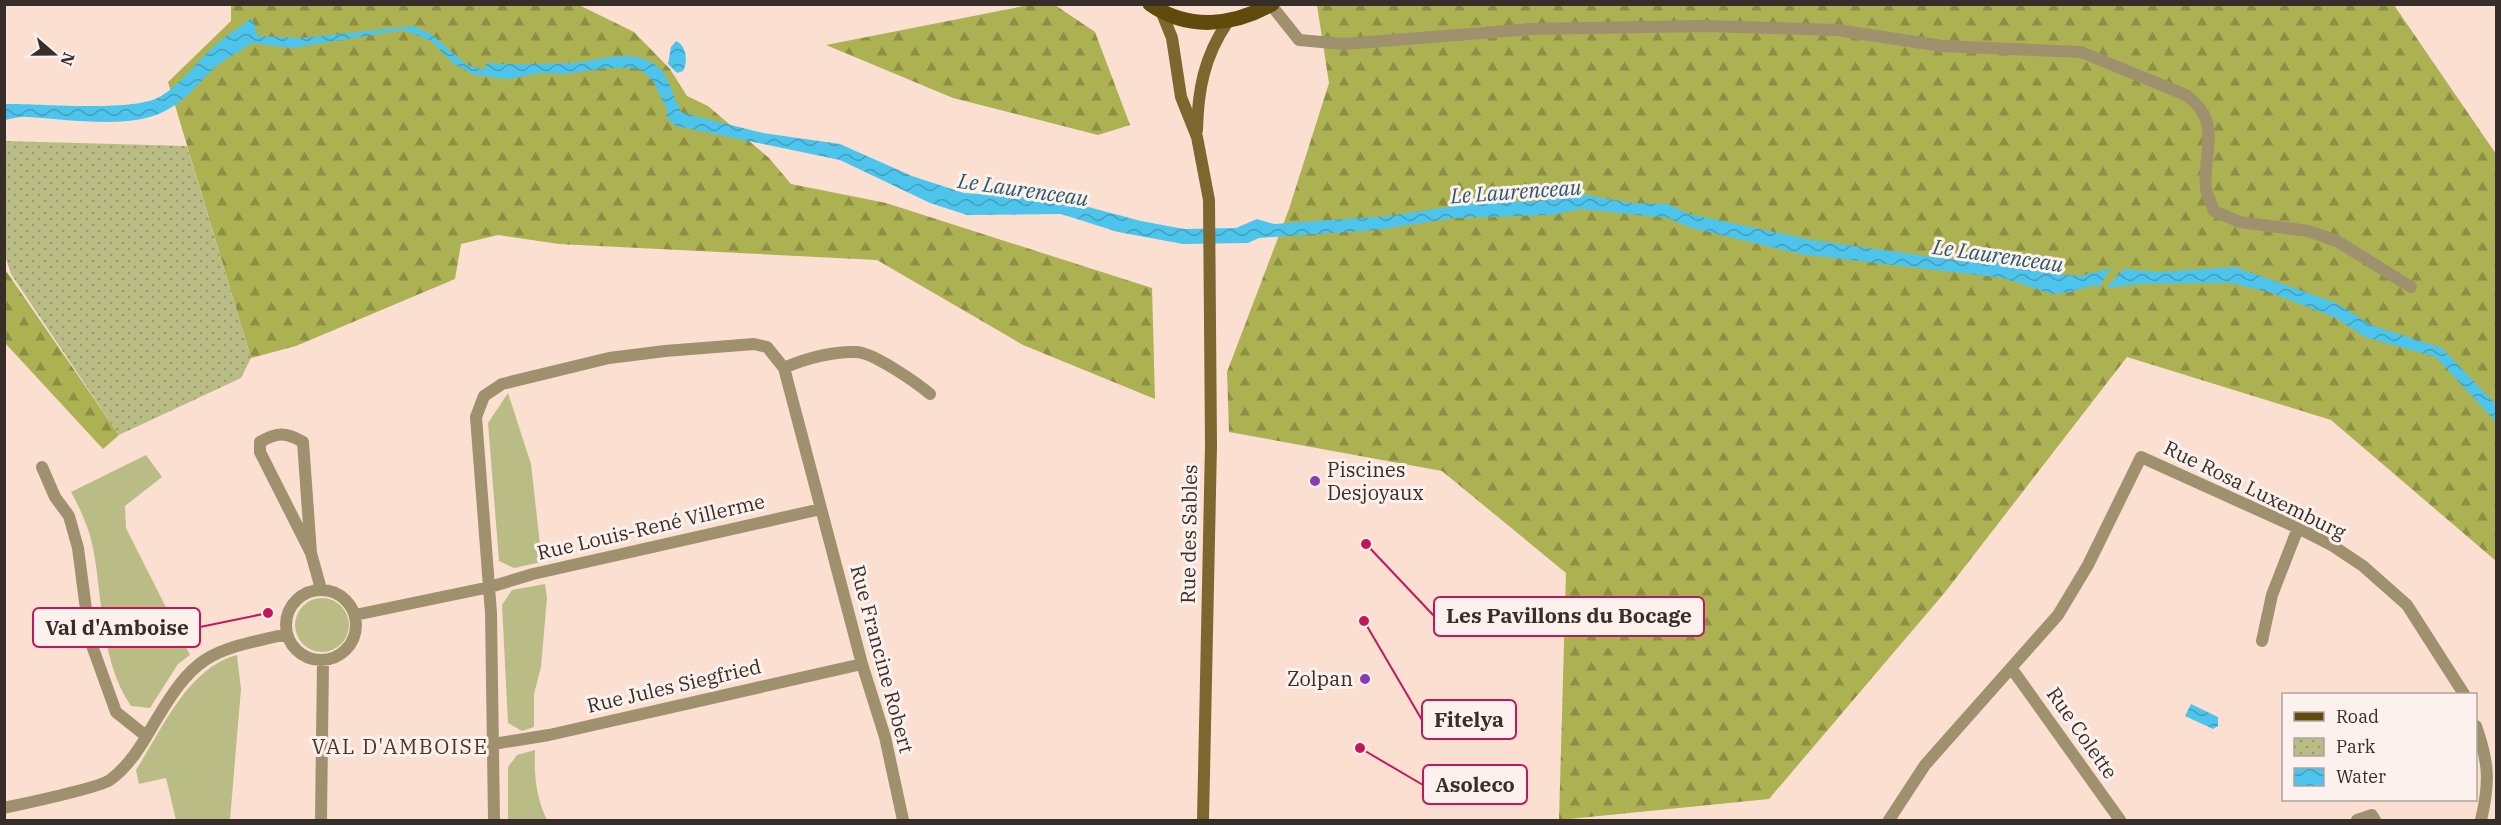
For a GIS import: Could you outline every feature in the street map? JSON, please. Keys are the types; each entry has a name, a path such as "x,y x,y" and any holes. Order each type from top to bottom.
{"main road":[{"path":"1156,9 1194,23 1227,23 1250,16 1271,5"},
{"path":"1156,9 1176,54 1181,97 1197,137"},
{"path":"1197,137 1198,97 1204,69 1213,44 1227,23"},
{"name":"Rue des Sables","path":"1197,137 1209,200 1210,227 1211,457 1203,820"}],"street":[{"path":"1271,5 1299,40 1344,44 1531,29 1704,26 1837,30 1942,46 2081,52 2186,95 2199,105 2208,121 2206,191 2214,211 2240,222 2308,231 2337,241 2411,287"},
{"path":"494,820 490,587 476,417 484,396 502,384 609,358 754,344 767,347 784,368 804,359 860,352 909,377 930,394"},
{"name":"Rue Francine Robert","path":"784,368 862,663 885,737 899,820"},
{"path":"311,553 303,442 290,434 274,434 260,441 260,452 311,553 321,589"},
{"name":"Rue Rosa Luxemburg","path":"2012,669 2058,615 2088,565 2140,457 2298,528 2353,559 2407,605 2463,693"},
{"path":"42,467 55,497 69,516 78,548 90,640 116,712 146,736"},
{"name":"Rue Louis-René Villerme","path":"355,615 490,587 533,574 821,509"},
{"path":"2262,641 2272,595 2298,528"},
{"path":"321,589 342,596 350,604 355,615 357,626 350,646 342,653 323,661 300,654 287,634 286,623 293,603 301,596 321,589"},
{"path":"4,808 108,782 127,765 185,675 203,659 227,647 287,634"},
{"path":"321,820 323,661"},
{"name":"Rue Jules Siegfried","path":"493,744 549,735 862,663"},
{"path":"1889,820 1925,765 2012,669"},
{"name":"Rue Colette","path":"2012,669 2120,820"},
{"path":"2477,731 2487,757 2487,794 2481,820"},
{"path":"2357,820 2372,814 2375,820"}],"green space":[{"path":"231,5 579,5 634,32 670,69 687,96 708,106 769,158 791,184 886,203 1152,288 1155,399 1023,345 877,260 559,244 498,235 461,244 455,279 296,346 251,358 168,82 231,21"},
{"path":"1029,5 1055,5 1095,32 1130,125 1098,135 953,98 826,45"},
{"path":"1317,5 2394,5 2496,154 2496,561 2331,420 2127,357 1946,591 1769,799 1559,820 1566,573 1442,471 1229,432 1227,372 1289,209 1329,83"},
{"path":"5,141 187,146 251,358 241,378 119,435 11,274 5,256"},
{"path":"4,268 119,435 103,449 5,343"},
{"path":"508,393 531,464 542,562 514,568 499,561 488,423"},
{"path":"146,455 162,477 125,506 126,528 190,655 178,664 150,708 131,706 113,669 104,629 91,541 84,519 71,492"},
{"path":"545,584 547,598 541,667 534,694 534,727 522,731 508,723 502,605 512,590"},
{"path":"317,598 327,598 337,602 345,610 349,625 345,640 337,648 327,652 317,652 307,648 299,640 295,630 295,620 299,610 307,602"},
{"path":"237,655 241,689 230,820 176,820 166,778 139,784 136,770 166,719 190,687 219,662"},
{"path":"535,750 536,786 547,820 508,820 508,767 517,755"}],"water":[{"path":"252,18 258,36 302,38 413,26 431,34 467,65 485,70 486,63 570,63 616,56 638,57 659,68 683,113 763,133 840,144 912,176 964,193 1062,200 1141,221 1184,229 1236,228 1257,219 1274,224 1389,216 1473,203 1538,201 1581,194 1632,203 1668,204 1689,214 1812,240 1961,261 2003,263 2046,273 2080,276 2111,268 2099,287 2094,285 2071,292 2052,294 2003,278 1800,254 1692,228 1668,218 1580,209 1552,215 1455,218 1375,230 1259,238 1248,243 1183,244 1118,232 1061,214 967,215 930,203 840,160 676,126 666,117 668,112 653,81 644,72 634,68 607,68 566,74 541,73 508,79 475,75 454,64 430,40 403,30 292,48 252,43 214,68 179,103 150,117 116,122 24,117 5,120 5,104 109,106 148,101 161,96 181,80 216,45"},
{"path":"676,41 684,50 686,59 683,71 677,73 668,64 671,47"},
{"path":"2235,267 2336,303 2371,325 2442,348 2496,405 2496,422 2436,357 2365,337 2336,318 2272,293 2231,283 2138,284 2106,288 2124,269 2158,272"},
{"path":"2191,704 2218,717 2218,726 2213,729 2185,716"}],"place":[{"name":"Piscines Desjoyaux","path":"1315,481"},
{"name":"Les Pavillons du Bocage","path":"1366,544"},
{"name":"Val d'Amboise","path":"268,613"},
{"name":"Fitelya","path":"1364,621"},
{"name":"Zolpan","path":"1365,679"},
{"name":"Asoleco","path":"1360,748"}],"district":[{"name":"VAL D'AMBOISE","path":"400,747"}],"water label":[{"name":"Le Laurenceau","path":"1023,190"},
{"name":"Le Laurenceau","path":"1516,192"},
{"name":"Le Laurenceau","path":"1998,256"}]}
